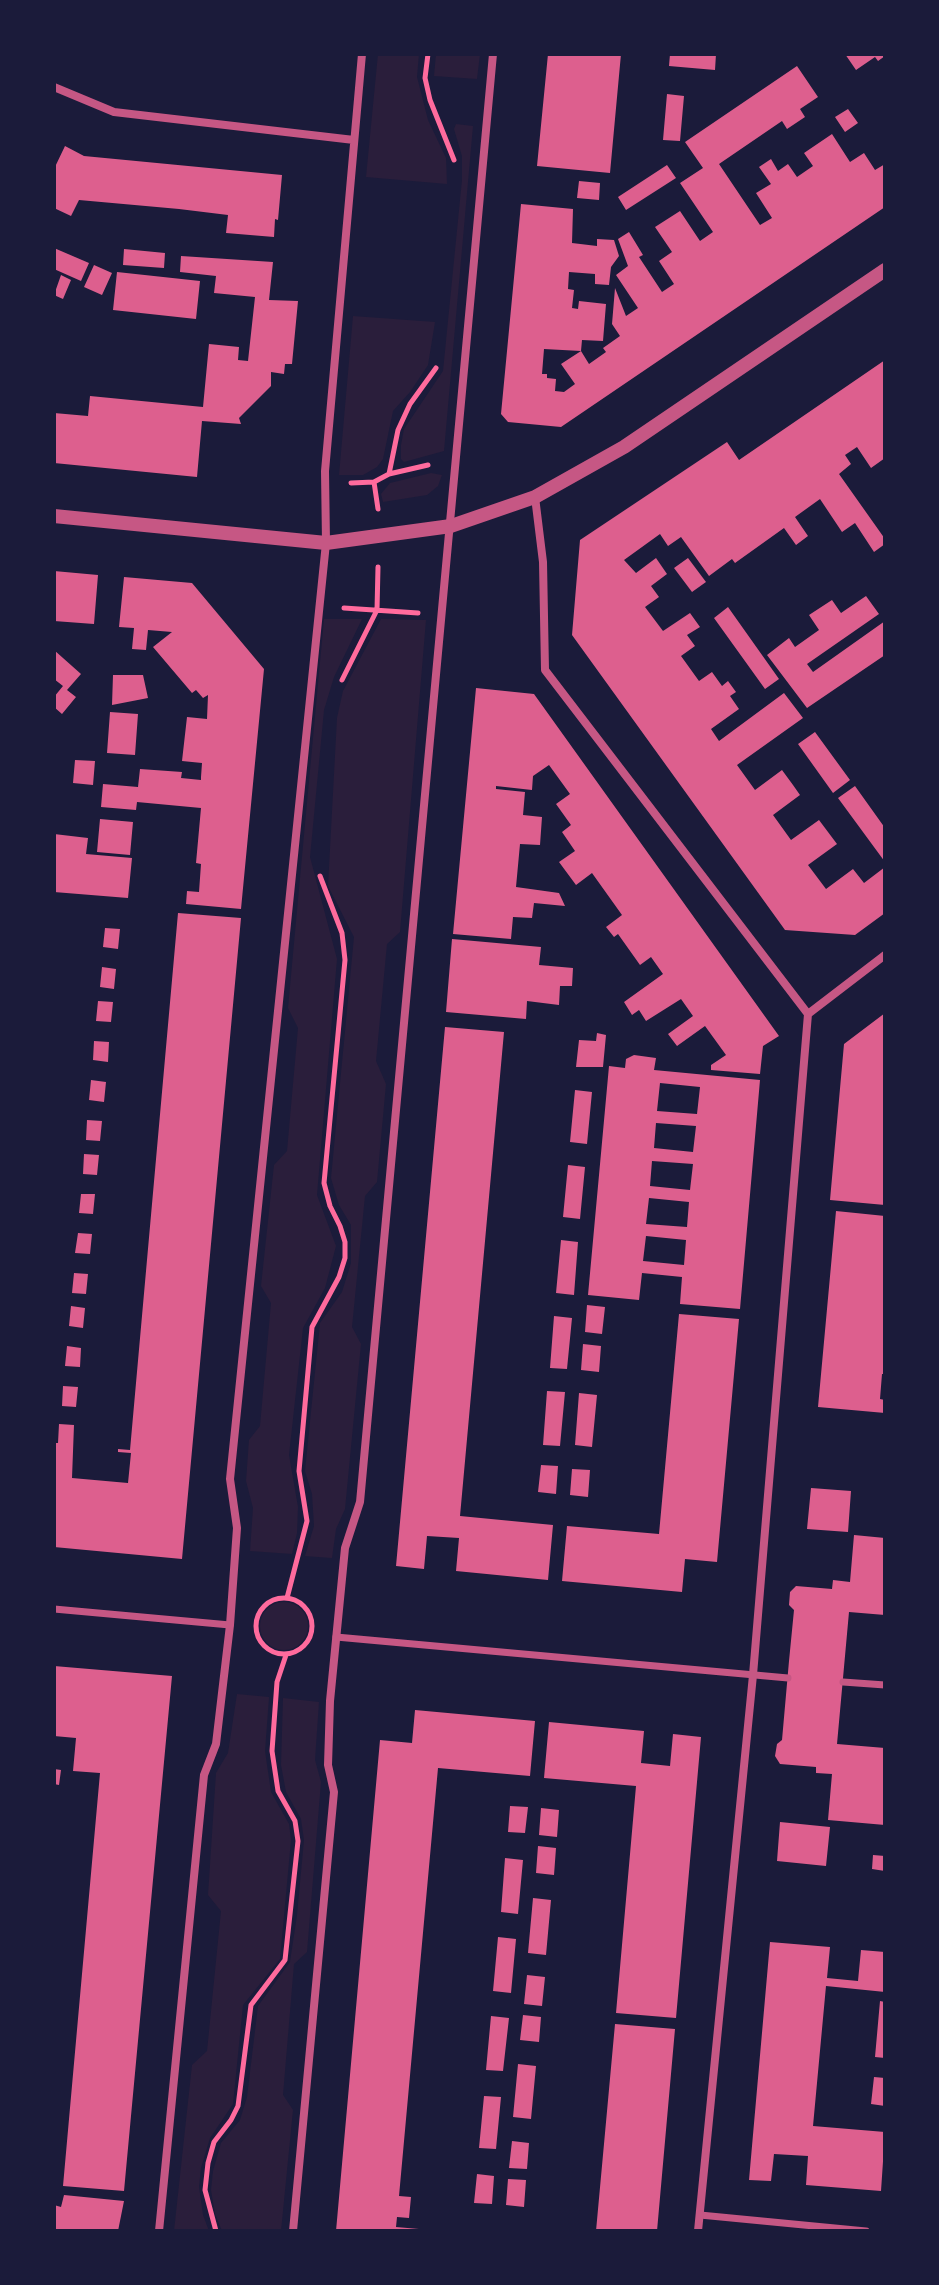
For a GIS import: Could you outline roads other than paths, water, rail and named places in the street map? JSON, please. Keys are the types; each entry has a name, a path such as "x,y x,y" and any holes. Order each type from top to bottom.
{"street":[{"path":"159,2231 204,1775 216,1744 230,1625 237,1528 230,1479 326,543 325,471 362,54"},
{"path":"293,2231 334,1792 328,1765 330,1701 345,1548 360,1502 493,54"},
{"path":"54,87 114,112 354,140"},
{"path":"54,516 326,543 451,526 535,497 624,447 885,270"},
{"path":"535,497 543,562 545,670 808,1014 753,1675 698,2231"},
{"path":"808,1014 885,955"},
{"path":"54,1609 230,1625"},
{"path":"336,1637 788,1678"},
{"path":"843,1682 885,1685"},
{"path":"700,2215 866,2231"}]}
